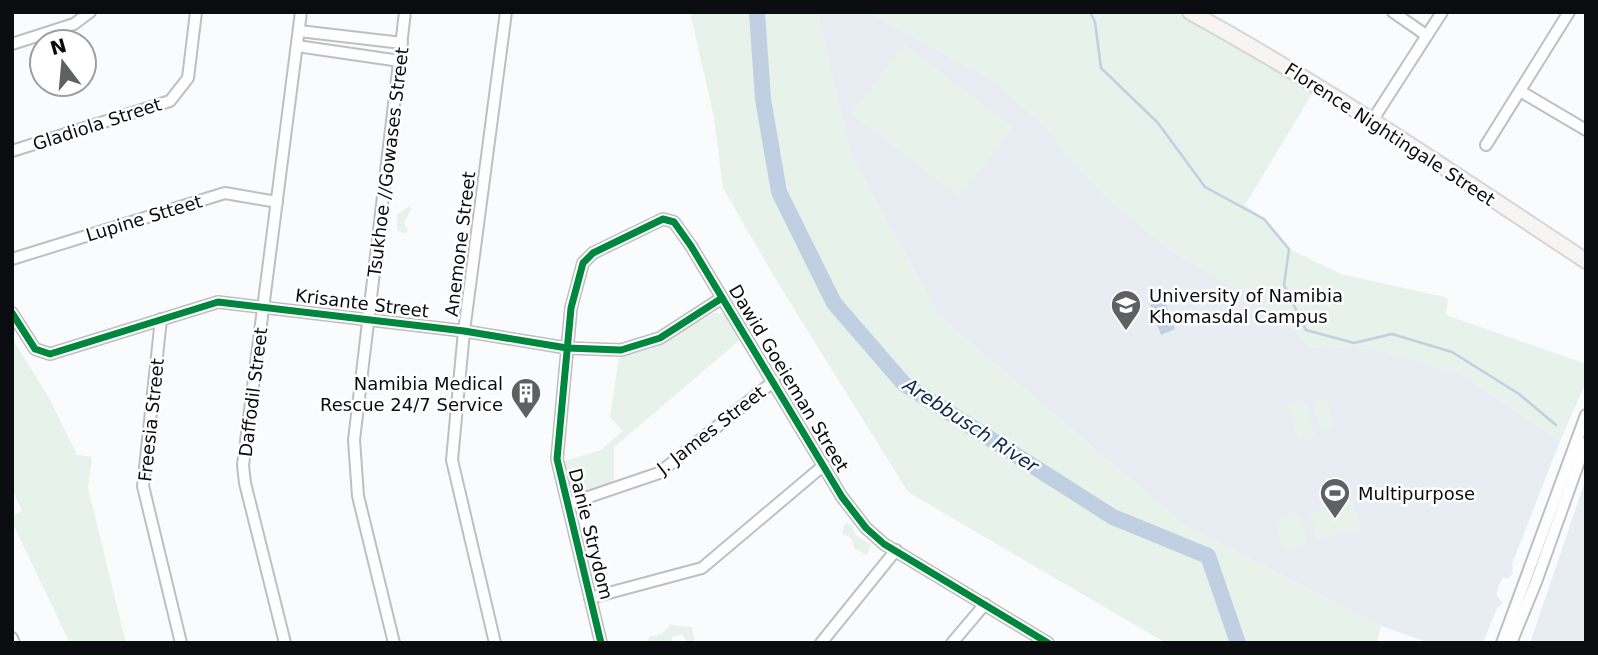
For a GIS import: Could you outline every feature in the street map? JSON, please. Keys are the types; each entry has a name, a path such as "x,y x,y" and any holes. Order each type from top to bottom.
{"main road":[{"name":"Florence Nightingale Street","path":"1191,12 1372,121 1586,261"}],"street":[{"path":"12,44 74,24 90,12"},
{"name":"Gladiola Street","path":"12,151 170,101 188,78 196,12"},
{"name":"Daffodil Street","path":"285,643 243,474 301,12"},
{"name":"Tsukhoe //Gowases Street","path":"394,643 354,469 354,440 405,12"},
{"name":"Anemone Street","path":"495,643 452,460 464,331 506,12"},
{"path":"1393,12 1426,35"},
{"path":"1372,121 1442,12"},
{"path":"1486,145 1569,12"},
{"path":"299,31 402,43"},
{"path":"297,46 400,61"},
{"path":"1520,91 1586,130"},
{"name":"Lupine Stteet","path":"12,259 225,194 277,202"},
{"name":"Dawid Goeieman Street","path":"567,348 570,307 578,272 583,263 593,253 656,220 674,222 859,520 874,536 1048,643"},
{"name":"Krisante Street","path":"12,313 35,349 50,354 214,302 464,331 567,348 634,348 660,338 722,298"},
{"name":"Freesia Street","path":"161,319 143,485 181,643"},
{"name":"Danie Strydom","path":"567,348 556,449 601,643"},
{"name":"J. James Street","path":"568,504 659,473 774,381"},
{"path":"1502,643 1586,415"},
{"path":"1511,643 1586,442"},
{"path":"590,598 702,568 824,465"},
{"path":"821,643 896,550"},
{"path":"952,643 985,604"}],"shaded area":[{"path":"690,12 817,12 852,158 940,317 1184,525 1381,626 1377,643 1166,643 908,492 778,283 723,188 714,117"},
{"name":"University of Namibia Khomasdal Campus","path":"817,12 867,12 994,81 1056,136 1165,247 1228,284 1261,297 1309,346 1376,349 1461,374 1560,441 1512,564 1513,574 1507,579 1503,577 1499,585 1496,595 1503,603 1497,608 1483,643 1430,643 1381,626 1184,525 940,317 852,158"},
{"path":"867,12 1190,12 1316,87 1245,205 1264,219 1289,249 1341,274 1448,298 1446,315 1586,364 1586,382 1560,441 1461,374 1376,349 1309,346 1261,297 1228,284 1165,247 1106,198 1056,144 1056,136 994,81"},
{"path":"904,44 1013,127 959,197 851,114"},
{"path":"410,206 404,223 408,230 406,233 397,231 397,215"},
{"path":"714,313 723,313 741,339 614,447 614,484 585,493 573,490 562,462 601,450 623,431 610,417 619,357 651,349"},
{"path":"12,338 49,398 77,455 92,457 88,488 126,643 70,643 12,522 12,516 22,511 12,489"},
{"path":"1326,398 1335,428 1321,432 1312,402"},
{"path":"1306,402 1315,435 1298,440 1288,406"},
{"path":"1586,478 1586,643 1530,643"},
{"name":"Multipurpose","path":"1353,501 1361,528 1317,540 1310,513"},
{"path":"1300,513 1308,543 1283,550 1275,520"},
{"path":"845,523 852,525 855,534 871,545 867,555 855,549 851,538 842,534"},
{"path":"670,625 692,627 695,643 688,643 682,634 672,637 673,643 647,643 649,637 662,634"}],"water":[{"path":"1164,299 1175,329 1161,335 1150,305"}],"waterway":[{"name":"Arebbusch River","path":"757,12 763,99 779,192 834,303 904,384 1113,517 1208,556 1238,643"},
{"path":"1090,12 1095,22 1101,68 1158,123 1205,187 1264,219 1289,249 1284,285 1306,330 1354,343 1392,334 1452,352 1519,394 1556,425"}],"cycle path":[{"path":"601,643 557,459 571,308 583,263 593,253 663,219 674,222 691,246 842,497 866,528 884,544 1048,643"},
{"path":"12,313 35,349 50,354 218,302 464,331 567,348 621,350 660,338 722,298"}],"place":[{"name":"University of Namibia Khomasdal Campus","path":"1126,332"},
{"name":"Namibia Medical Rescue 24/7 Service","path":"526,420"},
{"name":"Multipurpose","path":"1335,520"}]}
